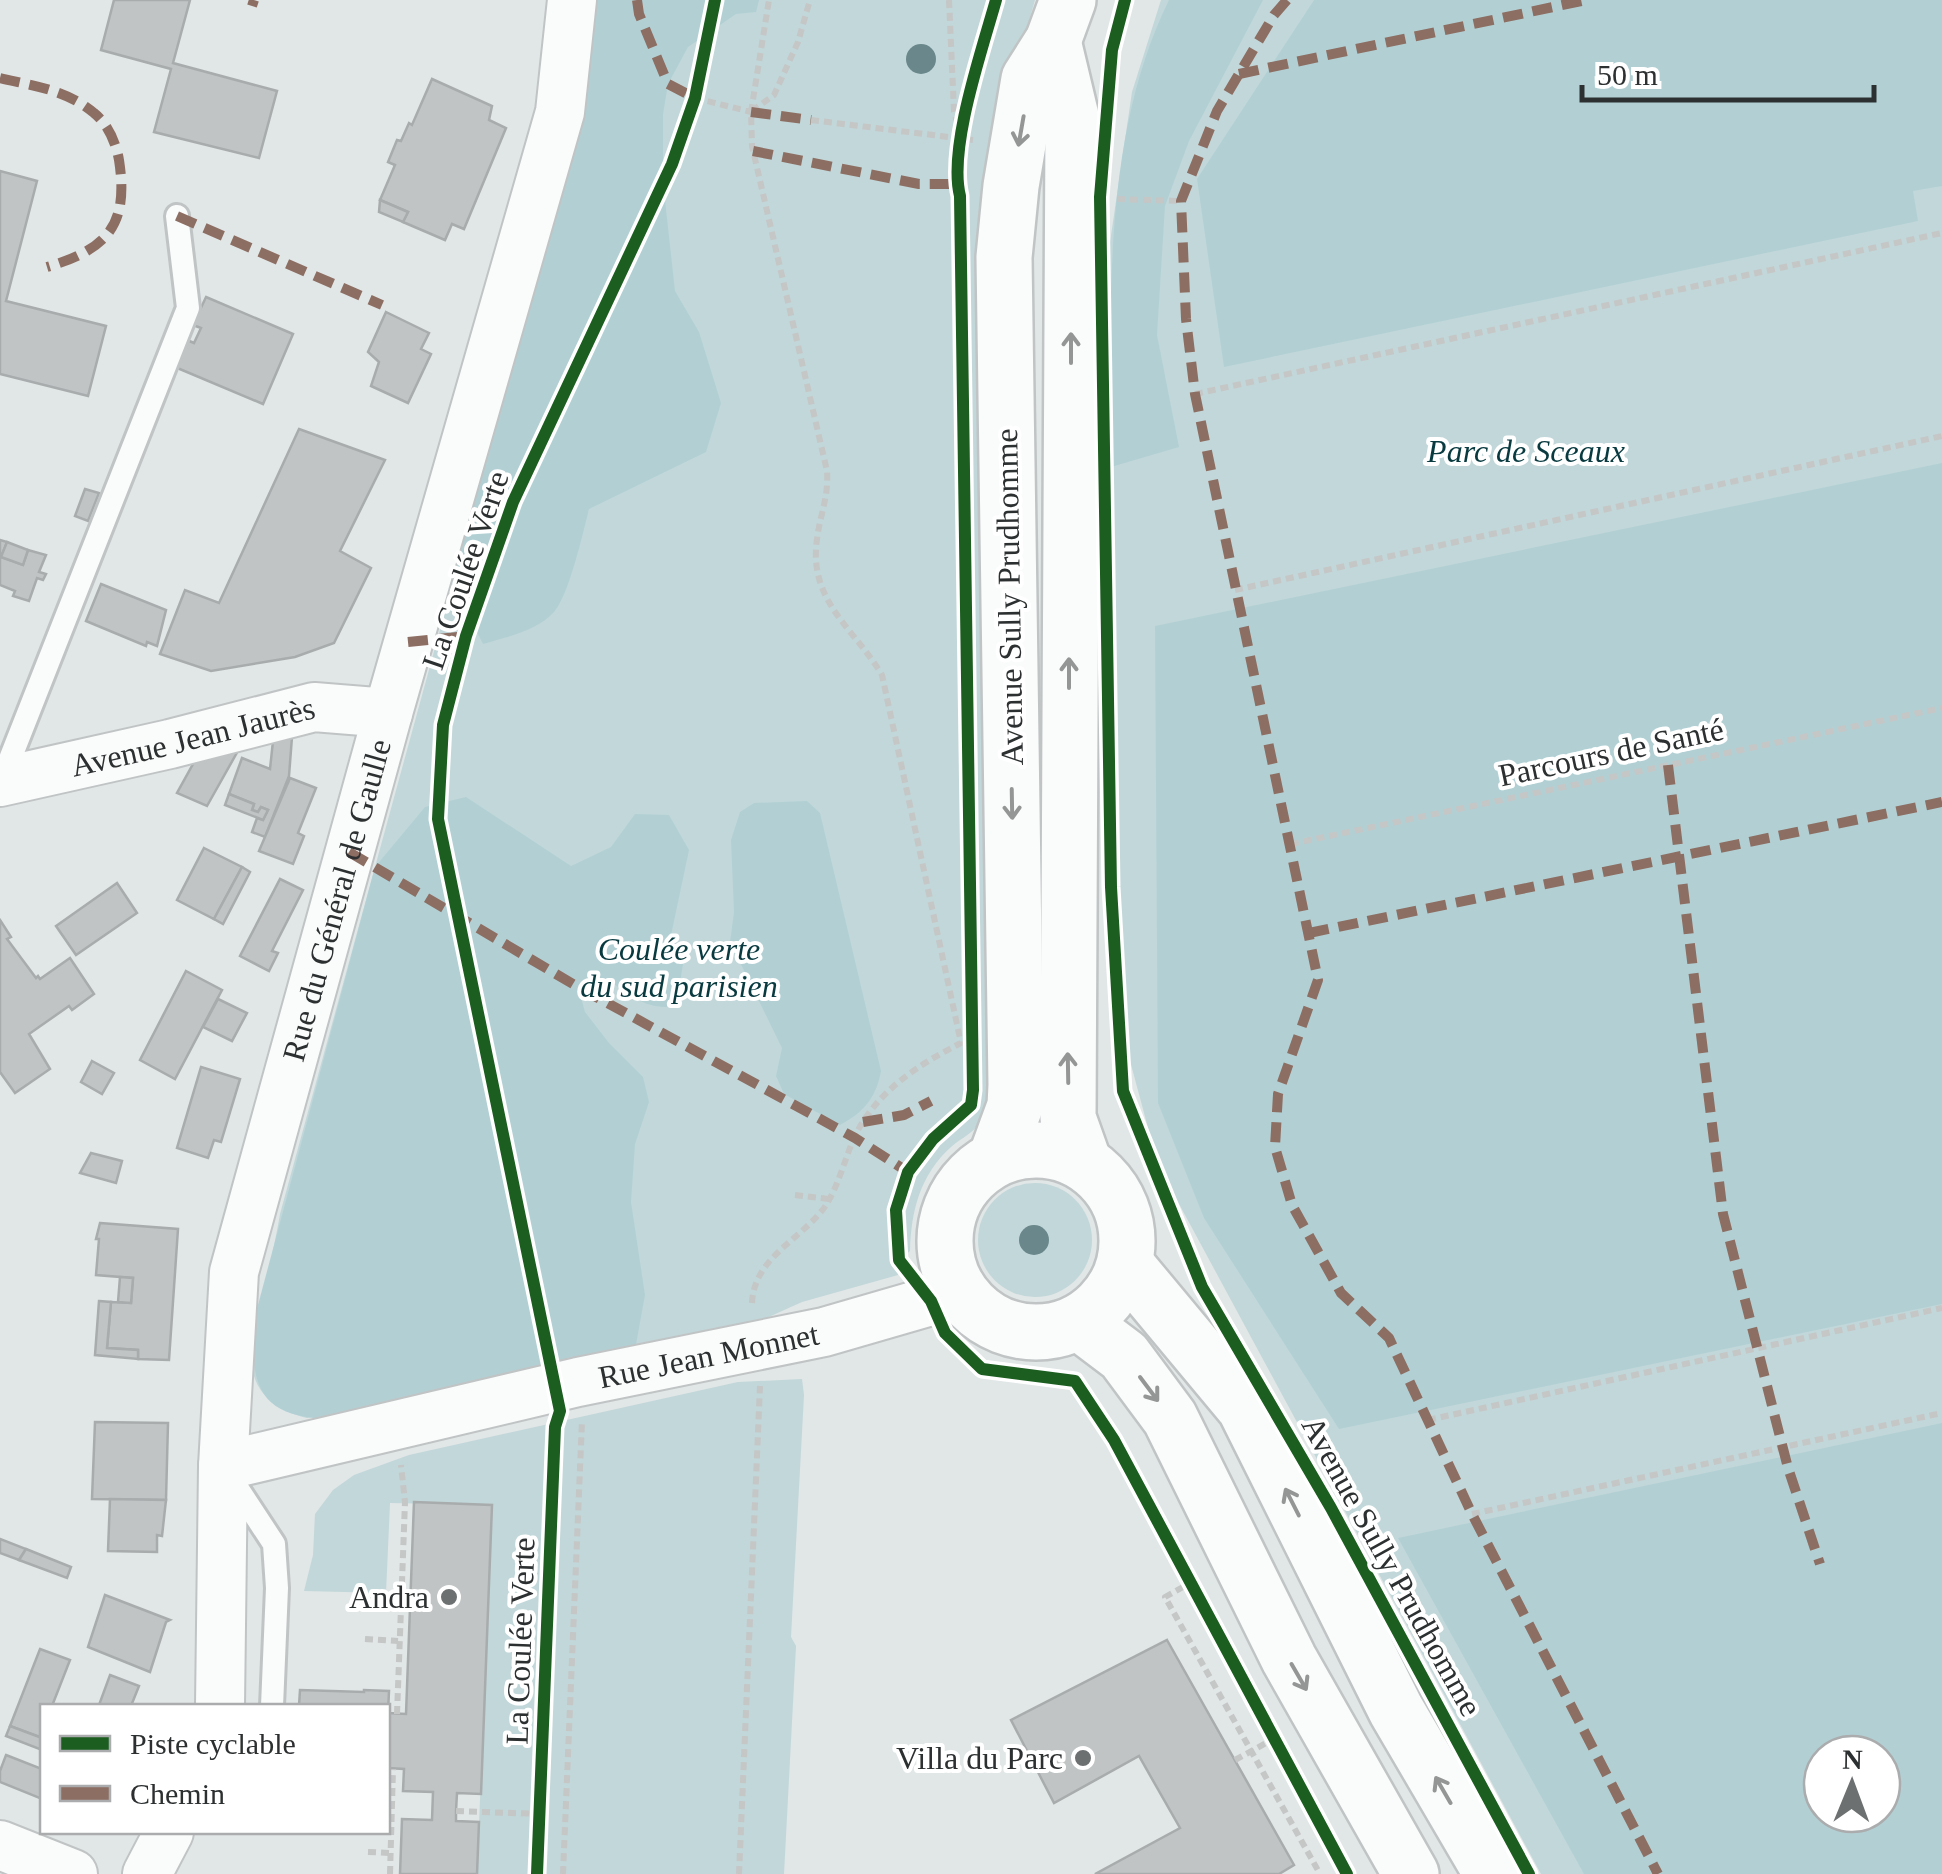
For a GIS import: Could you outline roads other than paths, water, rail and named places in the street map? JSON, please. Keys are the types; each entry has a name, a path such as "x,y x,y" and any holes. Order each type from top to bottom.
{"main road":[{"name":"Avenue Sully Prudhomme","path":"996,1158 1015,1106 1016,1086 1004,258 1011,186 1029,79 1061,20"},
{"name":"Avenue Sully Prudhomme","path":"1061,20 1073,125 1068,1118 1084,1163"},
{"path":"1040,1150 1084,1163 1117,1198 1126,1224 1126,1264 1100,1307 1059,1330 1036,1331 996,1324 974,1310 956,1286 944,1246 952,1204 972,1176 996,1158 1040,1150"},
{"name":"Avenue Sully Prudhomme","path":"1126,1264 1244,1408 1396,1710 1492,1874"},
{"path":"1079,1322 1124,1356 1170,1418 1289,1660 1411,1874"}],"street":[{"name":"Rue du Général de Gaulle","path":"220,1704 223,1466 234,1272 560,112 572,0"},
{"name":"Avenue Jean Jaurès","path":"0,782 314,707 388,713"},
{"name":"Rue Jean Monnet","path":"223,1466 578,1382 824,1332 931,1301 956,1286"},
{"path":"147,1874 168,1834"},
{"path":"0,1845 73,1874"}],"lane":[{"path":"0,782 188,308 177,216"},
{"path":"223,1466 274,1544 277,1588 272,1704"}],"place":[{"name":"Andra","path":"449,1597"},
{"name":"Villa du Parc","path":"1083,1758"}],"park label":[{"name":"Parc de Sceaux","path":"1526,451"},
{"name":"Coulée verte du sud parisien","path":"679,968"}]}
